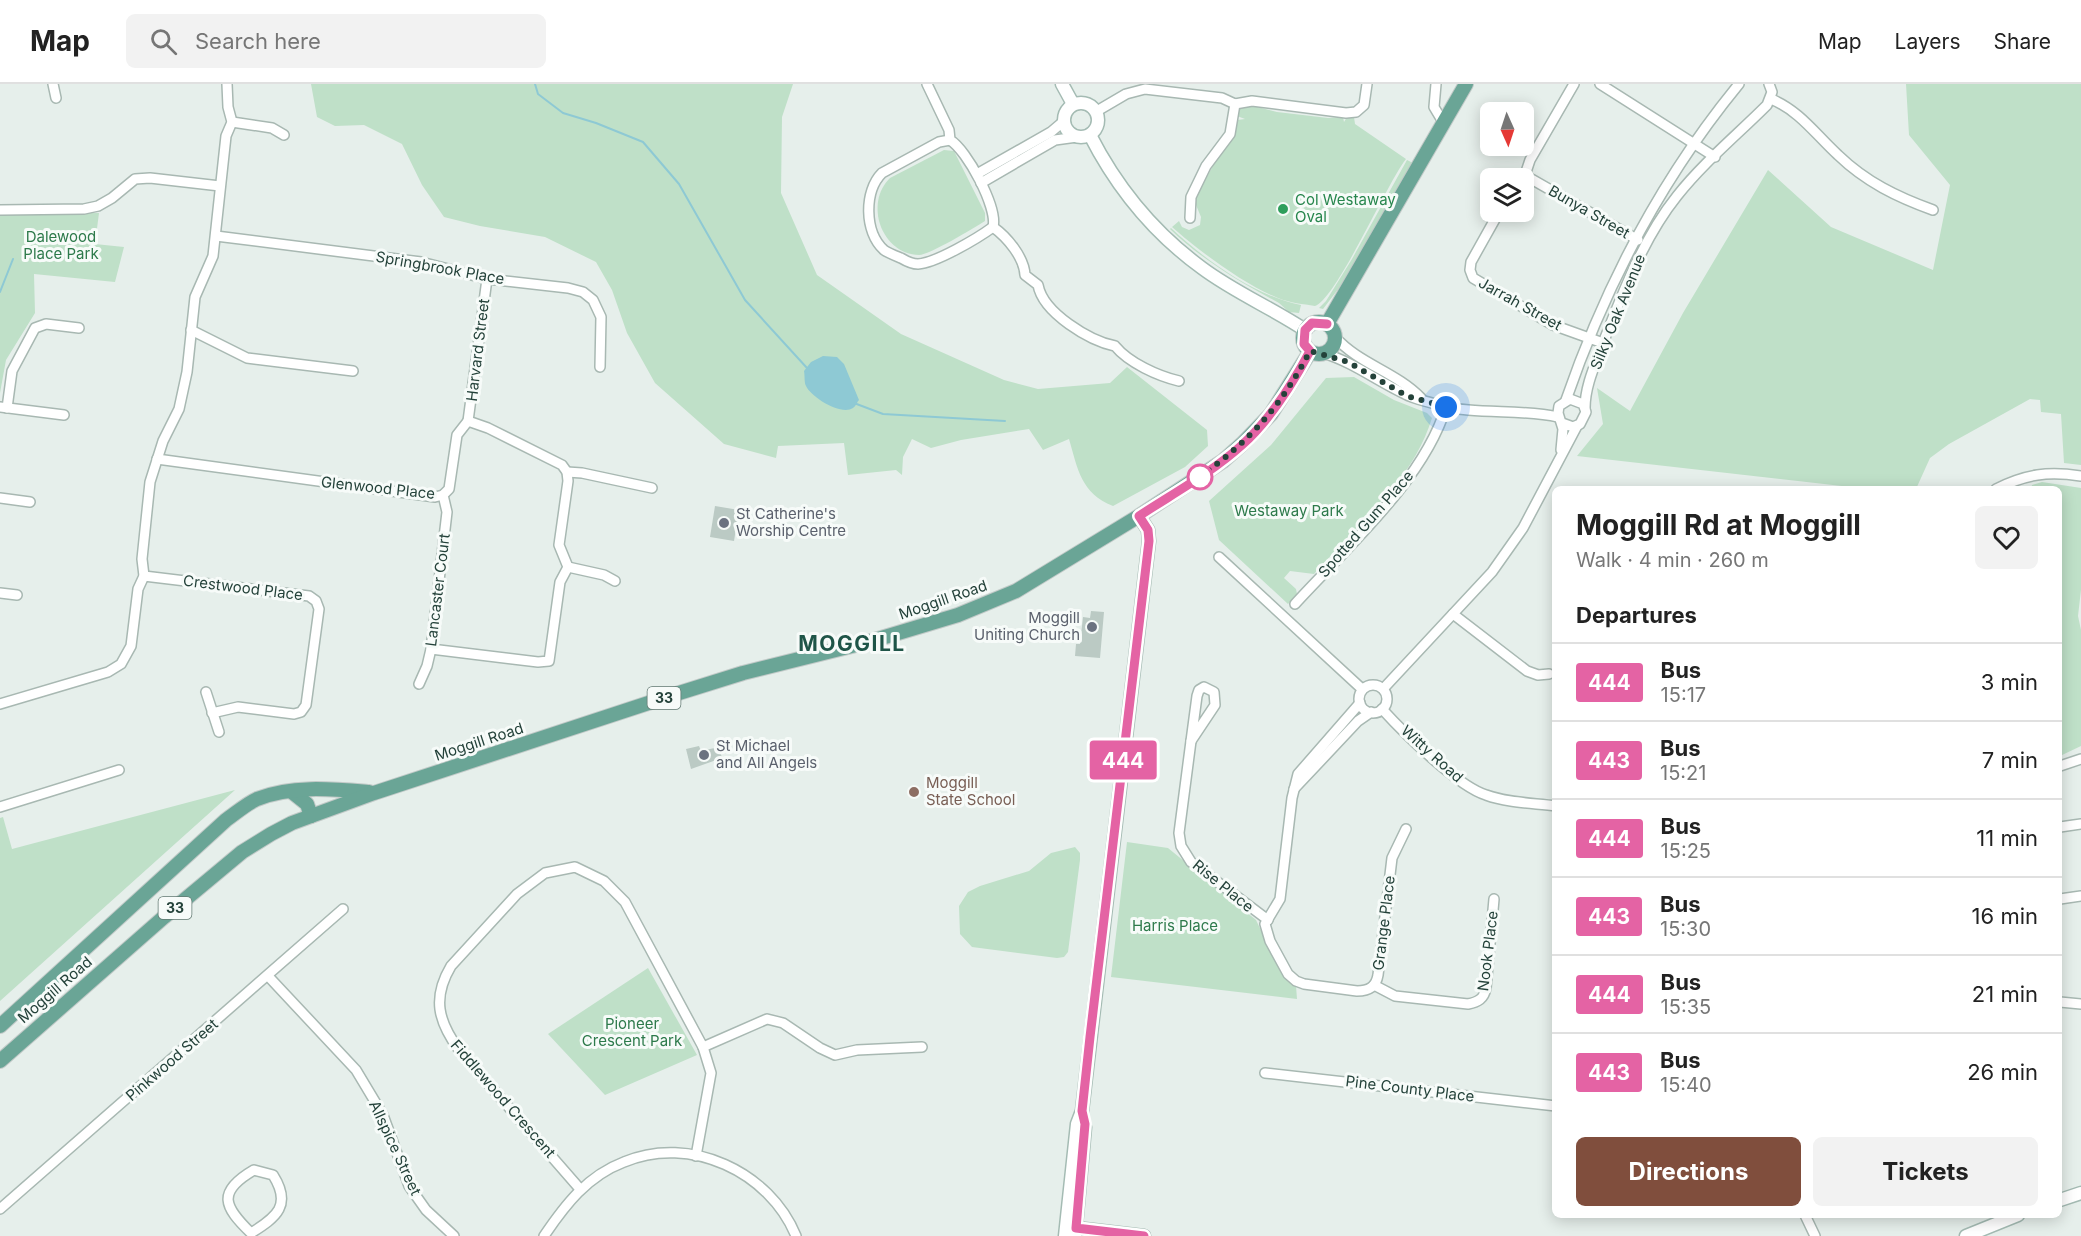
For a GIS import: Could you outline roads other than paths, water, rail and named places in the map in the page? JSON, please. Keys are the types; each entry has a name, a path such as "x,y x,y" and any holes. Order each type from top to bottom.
{"main road":[{"path":"1062,84 1073,104"},
{"path":"1327,324 1466,84"},
{"path":"1086,103 1097,111 1098,124 1090,135 1077,137 1066,129 1064,121 1066,110 1073,104 1086,103"},
{"path":"1090,135 1120,187 1135,207 1170,242 1203,269 1305,330"},
{"path":"1317,352 1304,344 1305,330 1312,323 1327,324 1335,337"},
{"name":"33","path":"1317,352 1332,347 1335,337"},
{"name":"Moggill Road","path":"0,1061 242,852 281,829 374,793 733,676 868,642 970,611 1016,591 1200,477 1242,444 1271,414 1317,352"},
{"path":"1139,516 1148,530 1149,541 1082,1111 1085,1124 1070,1232 1144,1236"},
{"name":"Moggill Road","path":"0,1025 226,820 256,800 292,792 334,789 374,793"},
{"path":"292,792 307,804 310,816"},
{"path":"2062,1199 2081,1193"},
{"path":"1968,1236 2011,1218"}],"street":[{"path":"53,84 56,98"},
{"path":"0,704 108,672 121,664 131,646 138,589 144,576 142,559 148,493 163,441 179,409 195,297 213,256 226,136 232,122 228,107 227,84"},
{"path":"927,84 950,130 950,140"},
{"path":"1097,111 1133,87 1222,98 1235,104 1252,101 1345,113 1356,112 1364,105 1367,84"},
{"path":"1436,84 1434,107 1443,122"},
{"path":"1528,168 1530,160 1574,84"},
{"path":"1600,84 1715,157"},
{"name":"Silky Oak Avenue","path":"1559,459 1563,403 1588,338 1635,238 1692,143 1739,84"},
{"path":"1768,84 1772,92 1772,99 1786,105 1803,119 1838,156 1873,184 1933,210"},
{"name":"Silky Oak Avenue","path":"1383,689 1492,572 1523,528 1577,426 1584,420 1586,389 1619,301 1641,255 1676,197 1772,99"},
{"path":"1190,218 1191,197 1206,166 1230,134 1235,104"},
{"path":"979,178 1051,132 1064,121"},
{"path":"232,122 272,128 284,135"},
{"path":"979,178 1055,140 1077,137"},
{"path":"950,140 959,146 979,178 994,214 993,227 932,261 920,264 911,263 885,250 869,222 868,213 874,184 882,173 939,142 950,140"},
{"path":"0,210 98,206 112,198 135,178 220,186"},
{"name":"Bunya Street","path":"1534,182 1638,240 1641,255"},
{"name":"Jarrah Street","path":"1493,222 1471,262 1470,270 1473,278 1553,325 1603,343"},
{"path":"993,227 1006,236 1025,268 1025,275 1038,285 1039,293 1053,312 1100,343 1115,346 1121,353 1165,378 1179,381"},
{"name":"Springbrook Place","path":"216,236 421,262 487,279 568,288 583,292 593,300 601,317 600,367"},
{"name":"Harvard Street","path":"468,421 487,279"},
{"path":"64,416 4,408 12,370 35,328 46,324 79,328"},
{"path":"191,330 247,358 353,371"},
{"path":"1335,337 1354,355 1412,389 1422,399"},
{"path":"1317,352 1348,362 1407,396 1446,407 1478,411 1528,411 1579,401 1585,408"},
{"name":"Spotted Gum Place","path":"1295,604 1399,489 1424,456 1440,427 1446,407"},
{"path":"1528,411 1560,420 1569,427 1577,426"},
{"path":"468,421 488,428 554,461 567,472 652,488"},
{"name":"Glenwood Place","path":"157,459 435,497 443,495 449,489 457,435 468,421"},
{"path":"567,472 568,481 559,545 568,567"},
{"path":"2002,486 2018,478 2036,474 2060,473 2081,476"},
{"name":"Lancaster Court","path":"419,684 431,649 447,512 443,495"},
{"path":"0,498 30,502"},
{"path":"1219,557 1362,689"},
{"path":"568,567 604,575 615,580"},
{"path":"431,649 538,662 549,661 560,582 568,567"},
{"name":"Crestwood Place","path":"144,576 309,596 316,601 319,609 306,705 301,712 294,714 238,707 212,713"},
{"path":"0,593 17,595"},
{"path":"1453,614 1527,671 1538,675 1549,674"},
{"path":"1294,789 1358,721 1382,708 1386,697 1383,689 1370,685 1362,689 1359,696 1364,710 1371,712"},
{"name":"Rise Place","path":"1191,741 1215,705 1216,698 1209,688 1199,690 1191,741 1179,833 1181,846 1191,862 1268,920"},
{"path":"206,692 219,732"},
{"path":"1268,920 1280,899 1294,789 1303,766 1360,703"},
{"name":"Witty Road","path":"1382,708 1457,780 1474,790 1499,798 1552,805"},
{"path":"2062,765 2081,759"},
{"path":"0,807 119,770"},
{"path":"2062,827 2081,824"},
{"name":"Grange Place","path":"1268,920 1265,924 1266,934 1288,974 1296,981 1357,991 1364,991 1374,985 1378,975 1392,858 1406,829"},
{"name":"Fiddlewood Crescent","path":"580,1189 446,1033 440,1014 439,996 443,980 451,966 517,894 545,873 575,867 604,881 625,902 703,1047 711,1072 696,1156"},
{"path":"2062,899 2081,897"},
{"name":"Nook Place","path":"1374,985 1395,996 1468,1004 1477,1002 1484,996 1486,988 1494,899"},
{"name":"Pinkwood Street","path":"0,1209 343,909"},
{"name":"Allspice Street","path":"268,976 356,1070 383,1115 410,1186 426,1210 454,1236"},
{"path":"2062,1002 2081,1004"},
{"path":"703,1047 767,1018 783,1023 820,1048 835,1054 857,1050 922,1047"},
{"name":"Pine County Place","path":"1265,1073 1552,1106"},
{"path":"544,1236 580,1189 625,1161 654,1155 696,1156 718,1161 739,1170 758,1184 783,1209 796,1236"},
{"path":"254,1170 273,1175 282,1189 283,1203 270,1222 250,1235 232,1214 228,1197 235,1181 254,1170"},
{"path":"1806,1218 1815,1236"}],"water":[{"path":"823,356 837,357 844,364 859,400 853,408 841,409 827,404 806,386 804,371 811,362"}],"waterway":[{"path":"535,84 538,94 563,113 596,123 643,142 679,184 745,300 807,368"},
{"path":"0,292 13,259"},
{"path":"854,403 883,414 1005,421"}],"place":[{"name":"Col Westaway Oval","path":"1283,209"},
{"name":"St Catherine's Worship Centre","path":"724,523"},
{"name":"Moggill Uniting Church","path":"1092,627"},
{"name":"St Michael and All Angels","path":"704,755"},
{"name":"Moggill State School","path":"914,792"}],"district":[{"name":"MOGGILL","path":"852,644"}],"park label":[{"name":"Dalewood Place Park","path":"61,246"},
{"name":"Westaway Park","path":"1289,511"},
{"name":"Harris Place","path":"1175,926"},
{"name":"Pioneer Crescent Park","path":"632,1032"}]}
